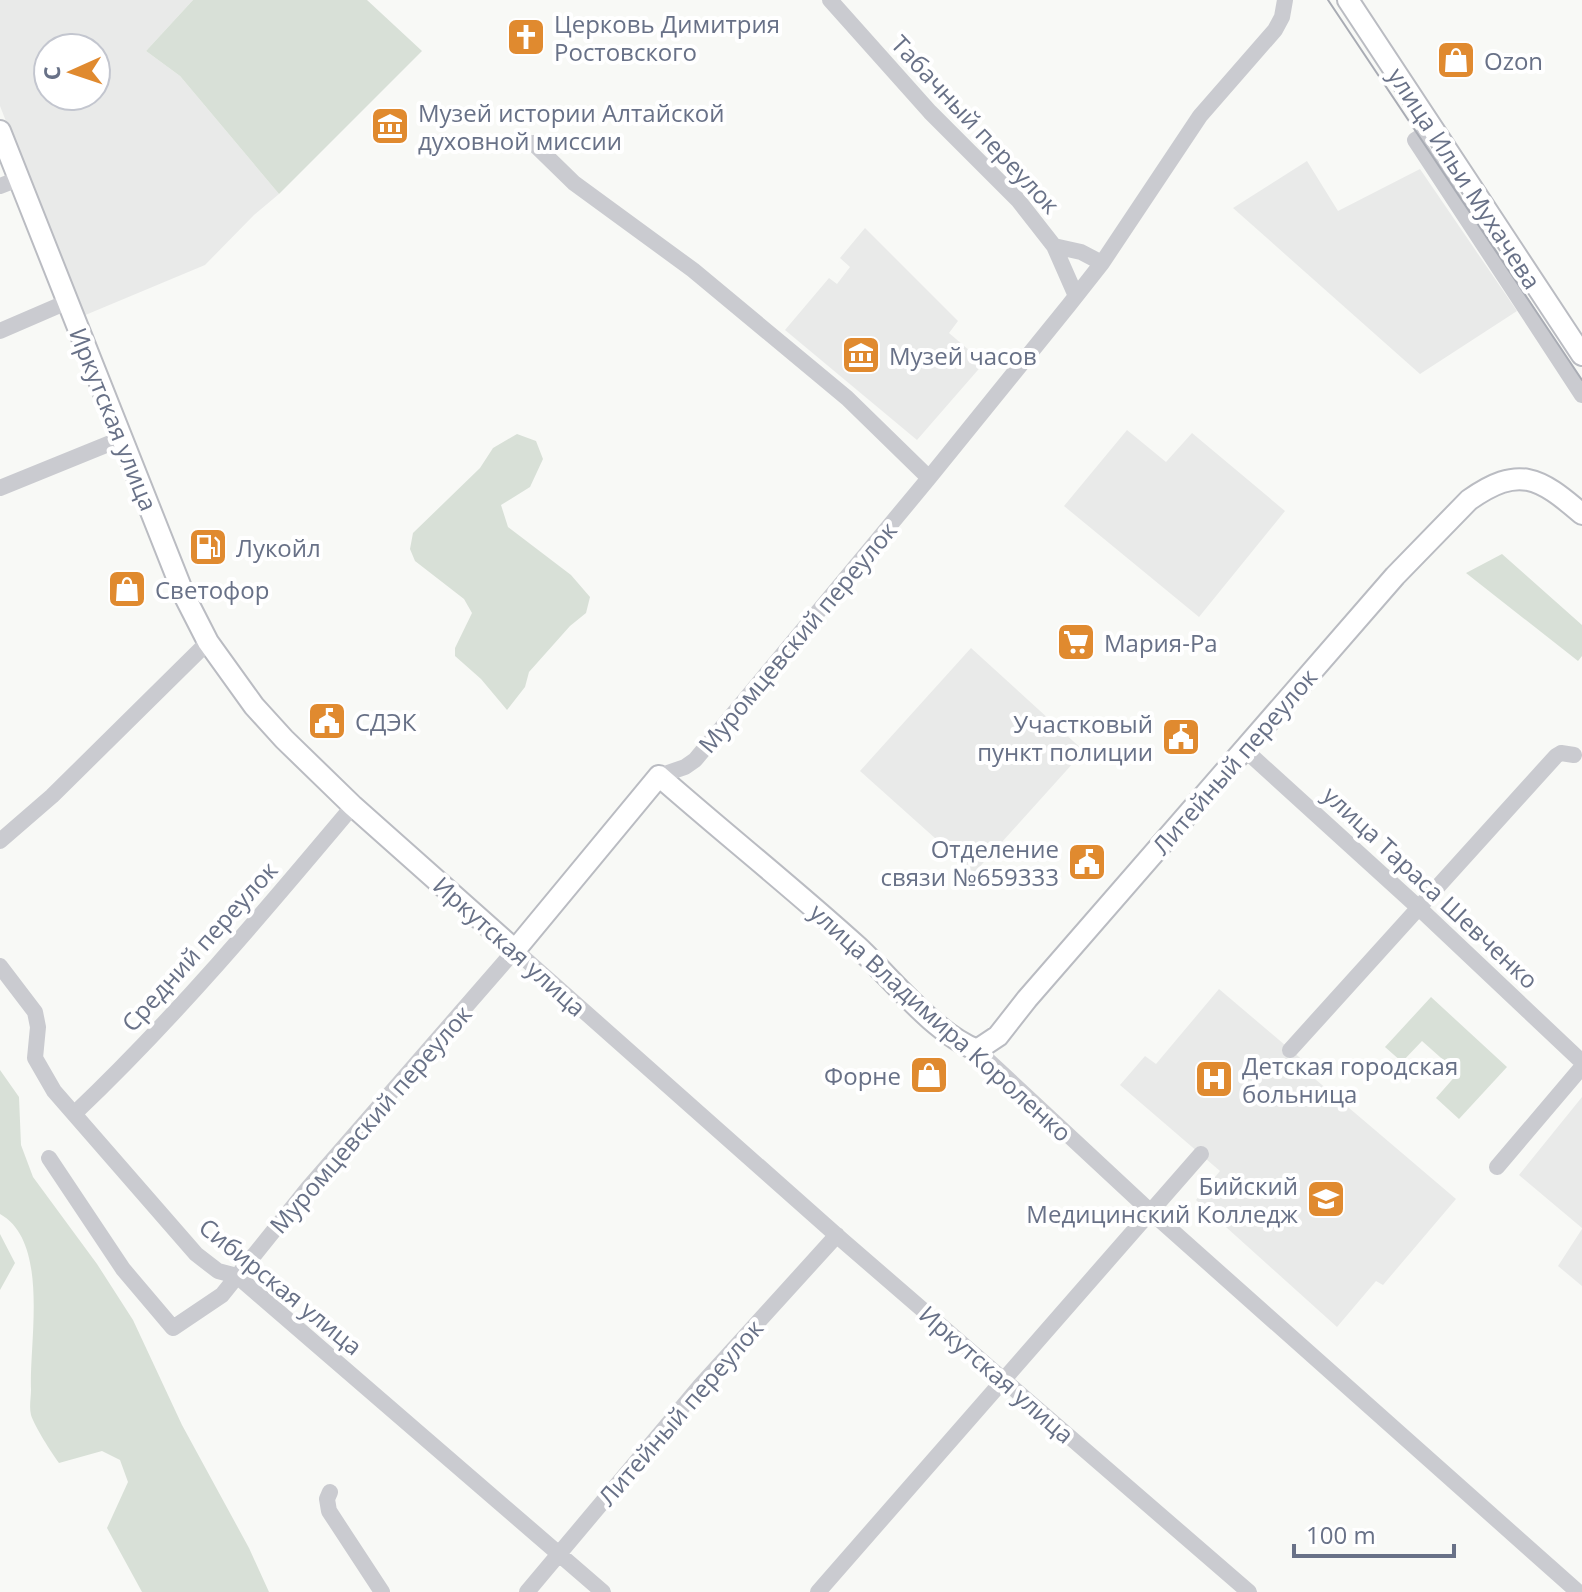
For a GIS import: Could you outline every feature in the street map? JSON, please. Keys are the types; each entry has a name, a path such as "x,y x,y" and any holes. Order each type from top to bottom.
{"main road":[{"name":"улица Ильи Мухачева","path":"1348,0 1582,355"},
{"name":"Иркутская улица","path":"0,131 9,182 67,302 184,595 208,642 269,724 353,806 515,950"},
{"name":"Литейный переулок","path":"977,1050 998,1036 1395,576 1469,500 1515,477 1530,479 1551,490 1582,514"},
{"name":"Муромцевский переулок","path":"515,950 659,776"},
{"name":"улица Владимира Короленко","path":"659,776 840,932 943,1029 960,1043 977,1050"}],"street":[{"name":"Табачный переулок","path":"830,0 930,112 1018,200 1054,246 1076,296"},
{"name":"Муромцевский переулок","path":"659,776 695,760 1076,296 1102,263 1200,116 1275,30 1282,17 1285,0"},
{"path":"1433,129 1415,140 1582,395"},
{"path":"533,143 574,183 693,270 847,398 929,478"},
{"name":"Табачный переулок","path":"1054,246 1081,252 1102,263"},
{"path":"0,331 67,302"},
{"path":"0,488 123,438"},
{"path":"0,841 52,796 208,642"},
{"name":"улица Тараса Шевченко","path":"1244,749 1581,1059"},
{"path":"1290,1050 1556,756 1561,753 1574,755"},
{"name":"Средний переулок","path":"75,1113 218,966 353,806"},
{"name":"Муромцевский переулок","path":"49,1158 123,1269 173,1328 214,1303 308,1188 515,950"},
{"name":"Иркутская улица","path":"515,950 837,1235 1249,1592"},
{"name":"Сибирская улица","path":"0,966 35,1012 38,1027 35,1058 54,1091 196,1254 218,1271 237,1276 603,1592"},
{"name":"улица Владимира Короленко","path":"977,1050 1151,1212 1578,1592"},
{"path":"1497,1167 1581,1059"},
{"path":"818,1592 1201,1154"},
{"name":"Литейный переулок","path":"527,1592 700,1386 837,1235"},
{"path":"330,1492 327,1503 329,1511 382,1592"}],"shaded area":[{"path":"0,0 193,0 146,51 180,76 279,194 205,265 83,316 0,106"},
{"path":"193,0 367,0 422,51 279,194 180,76 146,51"},
{"path":"1307,161 1338,211 1420,169 1517,311 1420,374 1233,208"},
{"path":"865,228 958,321 949,333 984,363 917,440 785,330 829,278 837,284 850,267 840,258"},
{"path":"1127,430 1166,462 1192,433 1285,511 1199,617 1064,506"},
{"path":"517,434 536,441 543,459 530,487 501,505 508,527 571,575 590,597 586,613 570,626 529,672 525,687 507,710 481,679 455,656 455,648 472,613 464,599 415,561 410,549 413,533 480,468 493,448"},
{"path":"1502,554 1582,625 1582,656 1578,661 1466,573"},
{"path":"971,648 1084,751 974,873 860,771"},
{"name":"Бийский Медицинский Колледж","path":"1219,989 1312,1068 1308,1073 1456,1199 1383,1285 1376,1281 1337,1327 1196,1200 1220,1171 1120,1085 1145,1056 1156,1064"},
{"path":"1431,997 1507,1067 1459,1119 1436,1098 1458,1073 1422,1041 1402,1062 1385,1047"},
{"path":"0,1070 19,1097 21,1145 33,1177 97,1264 133,1320 182,1425 249,1548 269,1592 142,1592 107,1528 128,1482 120,1460 102,1451 59,1463 36,1426 30,1409 34,1294 31,1269 26,1246 16,1228 0,1214"},
{"path":"1582,1097 1582,1228 1519,1175"},
{"path":"1582,1229 1582,1286 1558,1266"},
{"path":"0,1234 15,1263 0,1290"}],"tram line":[{"path":"1328,0 1582,380"}],"place":[{"name":"Церковь Димитрия Ростовского","path":"526,37"},
{"name":"Ozon","path":"1456,60"},
{"name":"Музей истории Алтайской духовной миссии","path":"390,126"},
{"name":"Музей часов","path":"861,355"},
{"name":"Лукойл","path":"208,547"},
{"name":"Светофор","path":"127,589"},
{"name":"Мария-Ра","path":"1076,642"},
{"name":"СДЭК","path":"327,721"},
{"name":"Участковый пункт полиции","path":"1181,737"},
{"name":"Отделение связи №659333","path":"1087,862"},
{"name":"Форне","path":"929,1075"},
{"name":"Детская городская больница","path":"1214,1079"},
{"name":"Бийский Медицинский Колледж","path":"1326,1199"}]}
